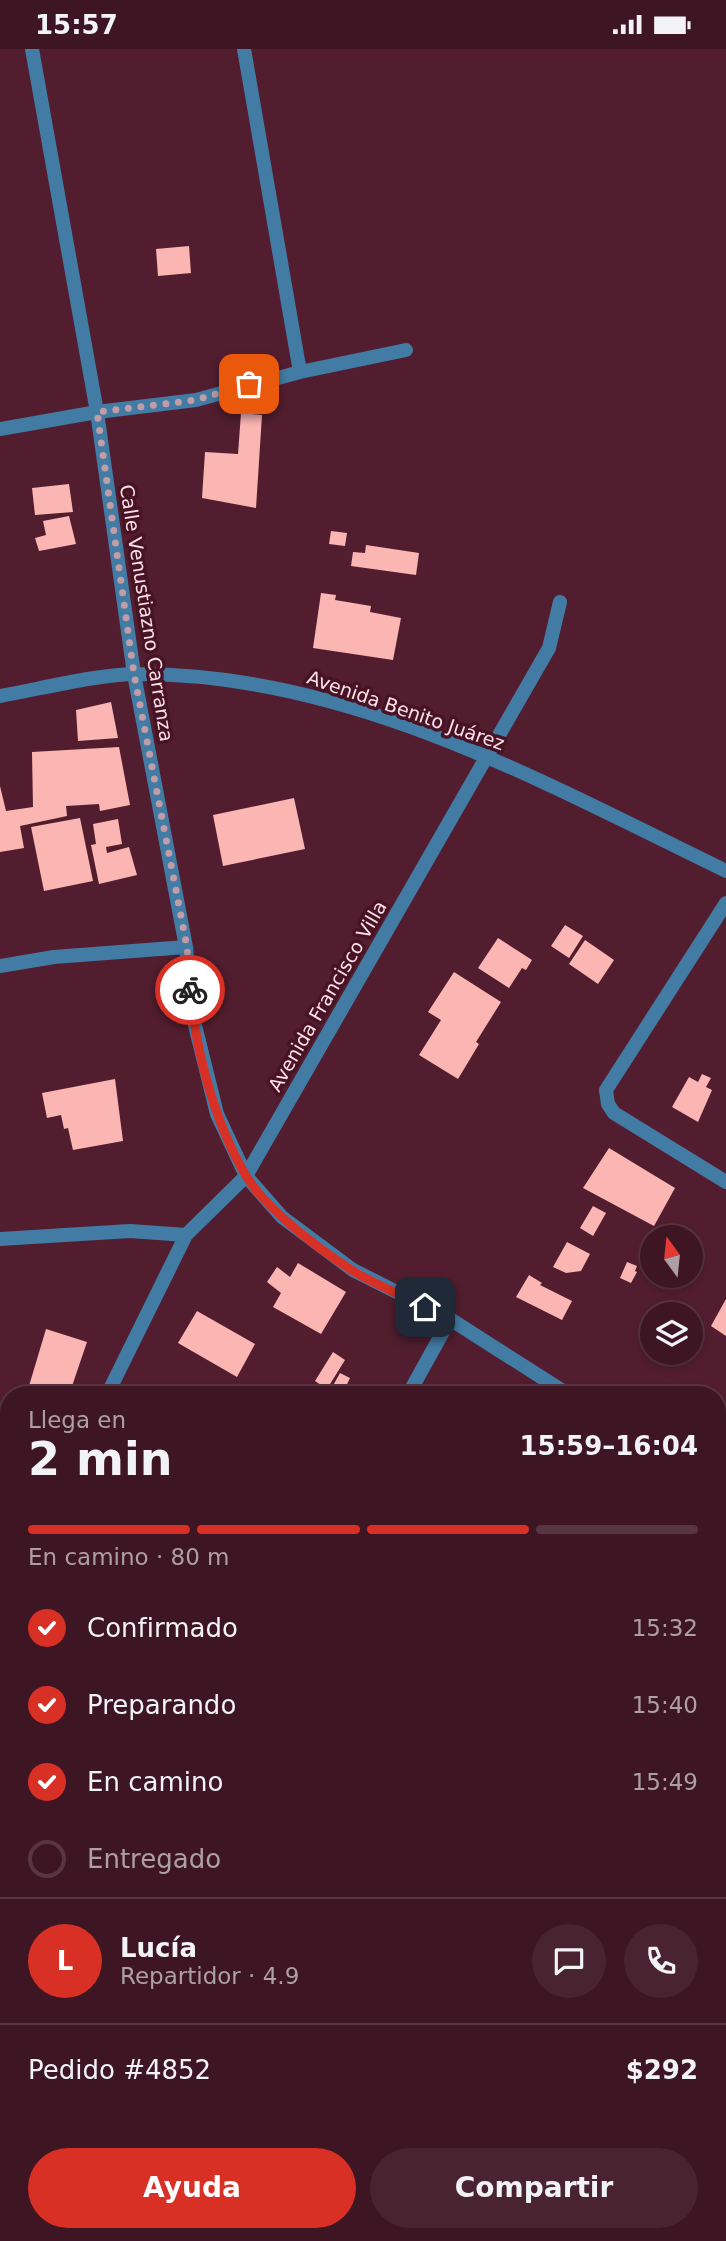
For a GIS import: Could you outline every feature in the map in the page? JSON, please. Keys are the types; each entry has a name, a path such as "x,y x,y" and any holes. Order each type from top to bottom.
{"street":[{"name":"Calle Venustiazno Carranza","path":"32,49 97,412 134,674 187,947 193,1017 217,1114 246,1176 282,1217 353,1271 450,1319 555,1386"},
{"path":"244,49 300,372"},
{"path":"0,429 97,412 196,400 300,372 406,350"},
{"name":"Avenida Francisco Villa","path":"111,1386 186,1235 246,1176 550,648 559,602"},
{"name":"Avenida Benito Juárez","path":"0,696 134,674 232,680 329,701 487,755 726,871"},
{"path":"726,903 606,1090 608,1104 614,1114 726,1181"},
{"path":"0,966 54,957 187,947"},
{"path":"0,1239 130,1231 186,1235"},
{"path":"413,1386 450,1319"}],"building":[{"path":"189,246 191,273 158,276 156,249"},
{"path":"241,413 262,415 256,508 202,498 205,452 238,454"},
{"path":"69,484 73,512 35,515 32,488"},
{"path":"69,516 76,544 39,551 35,538 46,535 43,521"},
{"path":"331,531 347,533 345,546 329,544"},
{"path":"366,545 419,553 416,575 351,566 353,552 365,553"},
{"path":"321,593 336,595 335,600 371,606 370,612 401,618 393,660 313,648"},
{"path":"111,702 118,738 78,741 76,710"},
{"path":"119,747 130,805 100,811 99,804 66,806 67,816 20,826 24,848 0,852 0,786 6,811 33,807 32,752"},
{"path":"294,798 305,849 223,866 213,815"},
{"path":"80,818 93,881 44,891 31,827"},
{"path":"118,819 122,844 106,847 107,853 129,847 137,875 99,884 91,845 96,844 93,824"},
{"path":"565,925 583,936 569,958 551,946"},
{"path":"498,938 532,960 526,970 522,968 509,988 478,968"},
{"path":"585,940 614,960 598,984 569,964"},
{"path":"454,972 501,1002 476,1042 479,1044 458,1079 419,1055 441,1020 428,1012"},
{"path":"702,1074 711,1078 706,1087 712,1090 698,1122 672,1107 689,1077 698,1082"},
{"path":"115,1079 123,1141 73,1150 68,1128 64,1129 61,1115 47,1118 42,1093"},
{"path":"609,1148 675,1188 652,1225 583,1188"},
{"path":"593,1206 606,1213 593,1236 580,1228"},
{"path":"567,1242 590,1254 581,1271 566,1273 553,1267"},
{"path":"627,1262 637,1266 631,1283 620,1278"},
{"path":"298,1263 346,1292 321,1334 273,1307 281,1293 267,1282 277,1267 290,1277"},
{"path":"529,1275 542,1283 540,1285 572,1301 562,1320 516,1297"},
{"path":"726,1299 726,1336 711,1326"},
{"path":"197,1311 255,1344 237,1377 178,1343"},
{"path":"46,1329 87,1342 72,1386 29,1386"},
{"path":"333,1352 345,1360 329,1386 322,1386 315,1381"},
{"path":"340,1373 350,1378 346,1386 333,1386"}],"way so far":[{"path":"190,990 187,947 134,674 97,412 196,400 249,384"}],"route":[{"path":"190,990 193,1017 217,1114 246,1176 282,1217 353,1271 425,1307"}]}
